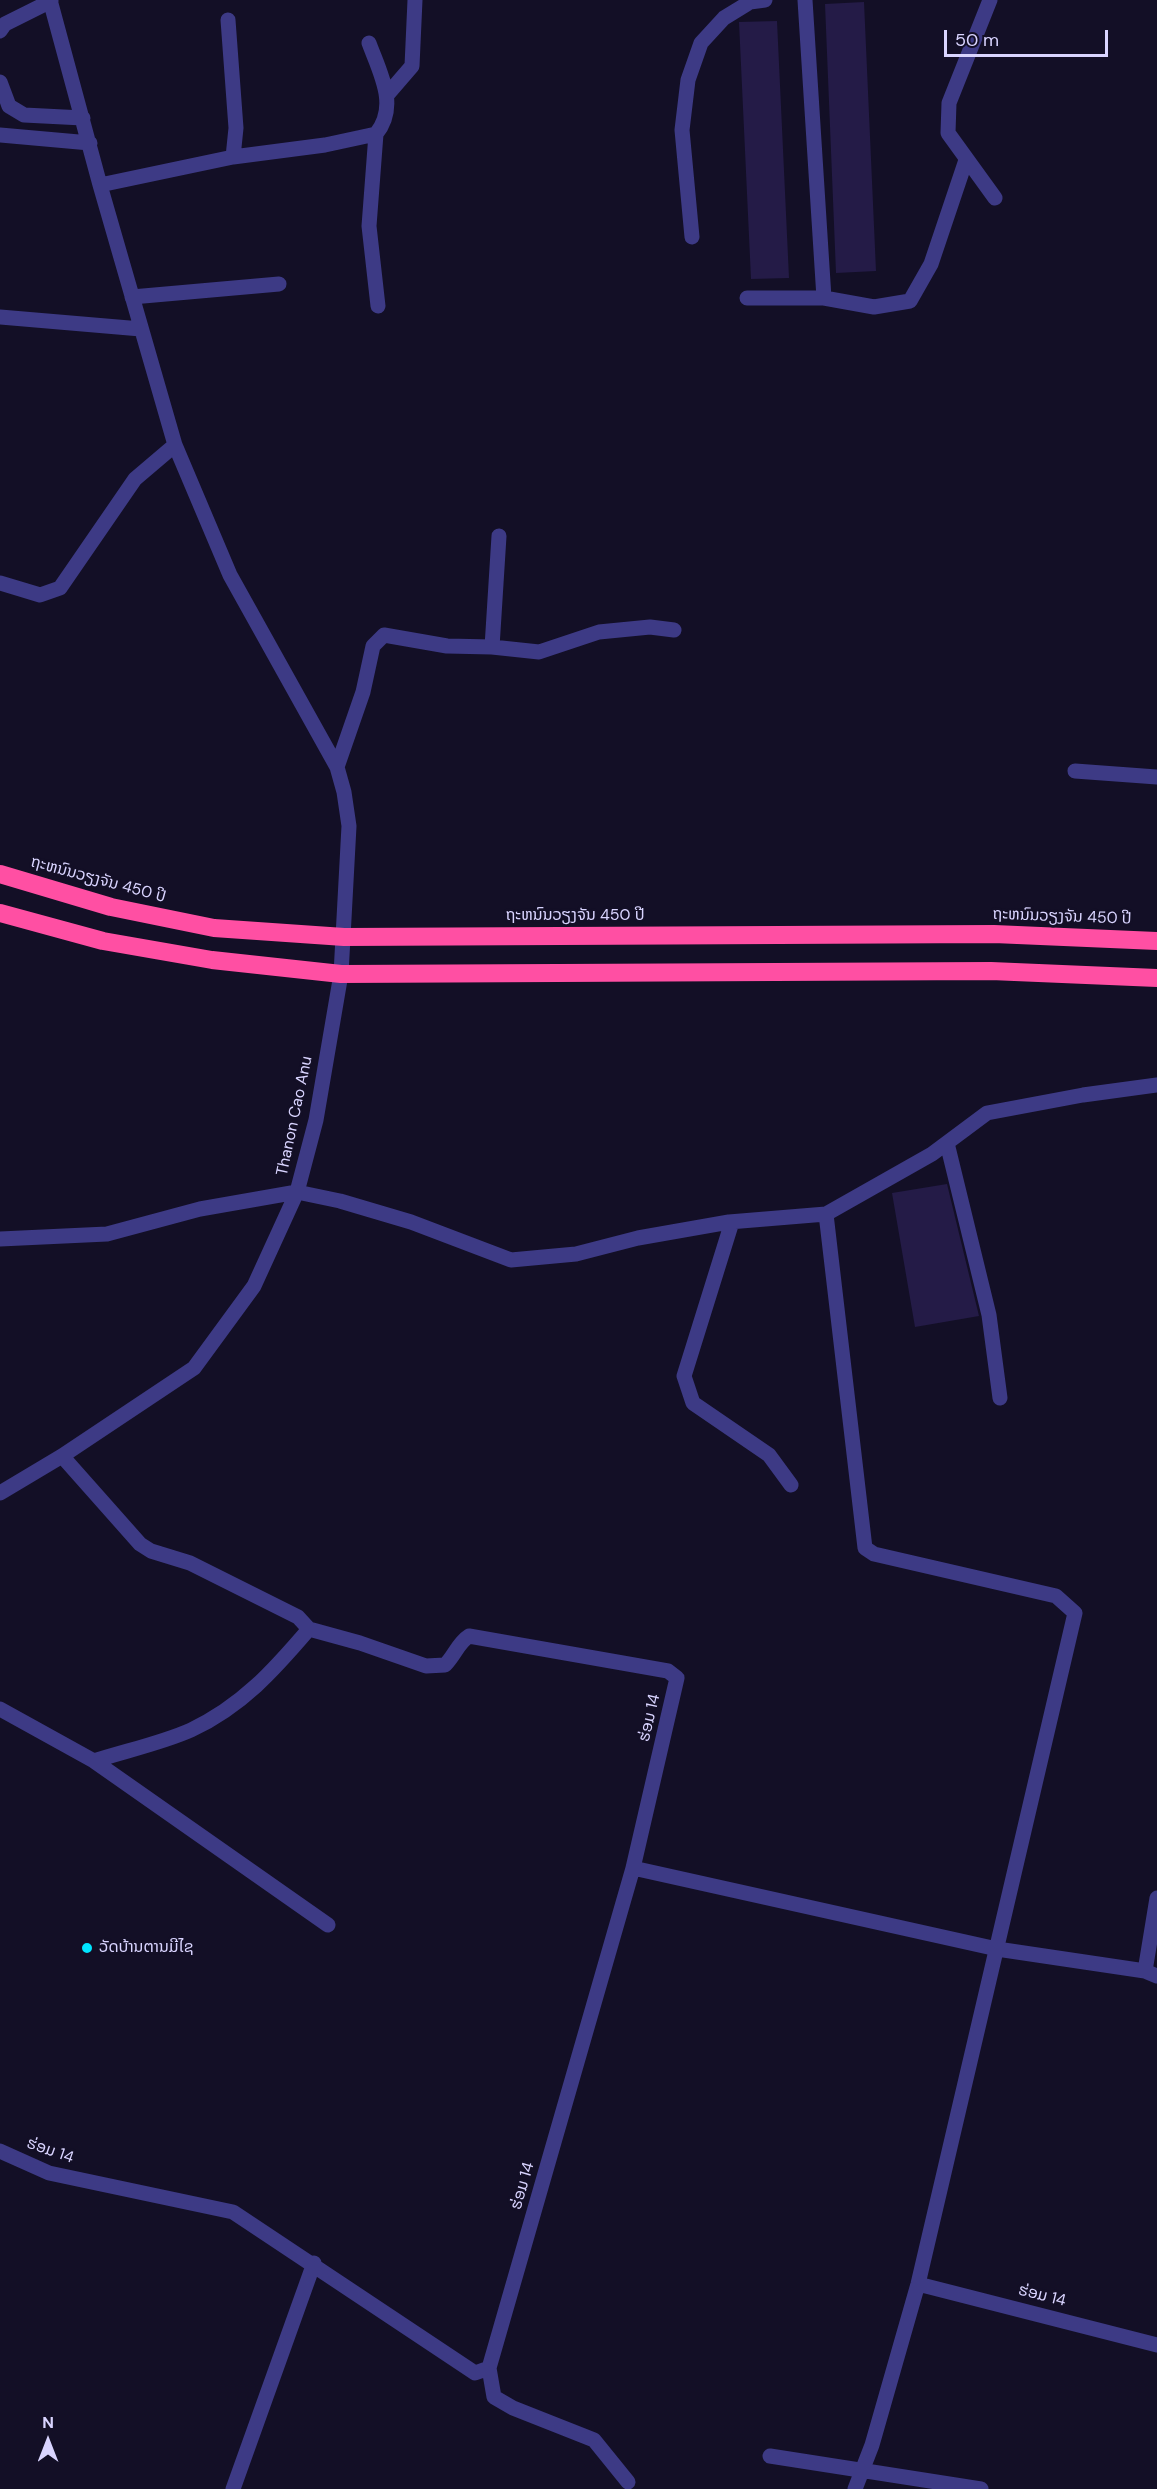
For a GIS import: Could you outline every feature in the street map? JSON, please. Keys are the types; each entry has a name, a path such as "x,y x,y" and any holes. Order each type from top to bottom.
{"highway":[{"name":"ຖະຫນົນວຽງຈັນ 450 ປີ","path":"0,874 111,907 214,928 344,937 994,934 1157,941"},
{"path":"0,913 114,943 212,960 341,974 992,971 1157,978"}],"street":[{"path":"0,31 5,24 51,0"},
{"name":"Thanon Cao Anu","path":"0,1493 62,1456 194,1368 254,1286 297,1192 316,1120 341,974 349,826 344,792 337,767 230,575 175,445 100,185 51,0"},
{"path":"387,95 412,66 415,0"},
{"path":"692,237 682,130 688,80 701,43 724,18 750,2 765,0"},
{"path":"805,0 824,298"},
{"path":"990,0 949,103 948,133 995,198"},
{"path":"228,20 236,128 232,157"},
{"path":"369,43 387,95 388,114 376,134 369,226 378,306"},
{"path":"0,82 9,106 24,115 83,118"},
{"path":"100,185 232,157 325,145 376,134"},
{"path":"0,135 90,143"},
{"path":"747,298 824,298 874,307 910,301 931,264 966,160"},
{"path":"132,297 279,284"},
{"path":"0,317 141,329"},
{"path":"0,583 40,595 60,588 135,479 175,445"},
{"path":"492,647 499,536"},
{"path":"337,767 363,692 373,646 384,634 447,646 492,647 539,652 599,632 650,627 674,630"},
{"path":"1075,771 1157,777"},
{"path":"0,1239 107,1234 200,1209 297,1192 340,1201 411,1222 511,1260 576,1254 638,1239 732,1222 826,1214 932,1154 987,1113 1083,1095 1157,1085"},
{"path":"947,1143 989,1315 1000,1398"},
{"path":"826,1214 865,1548 874,1554 1056,1596 1075,1613 918,2284 872,2445 855,2489"},
{"path":"732,1222 684,1376 693,1403 769,1455 791,1485"},
{"path":"62,1456 140,1544 151,1551 190,1563 298,1617 309,1629 268,1677 234,1706 190,1731 94,1761"},
{"name":"ຮ່ອມ 14","path":"0,2151 49,2173 233,2212 314,2263 475,2373 489,2368 633,1868 677,1678 668,1671 469,1636 461,1641 456,1654 445,1665 426,1666 360,1642 309,1629"},
{"path":"0,1709 94,1761 328,1925"},
{"path":"633,1868 997,1949 1151,1974 1157,1898"},
{"path":"233,2489 314,2263"},
{"name":"ຮ່ອມ 14","path":"918,2284 1157,2345"},
{"path":"489,2368 494,2397 513,2408 594,2440 628,2482"},
{"path":"770,2456 981,2489"}],"building":[{"path":"864,2 876,271 836,273 825,4"},
{"path":"777,21 789,278 751,279 739,22"},
{"path":"947,1184 979,1316 915,1327 892,1193"}],"place":[{"name":"ວັດບ້ານຕານມີໄຊ","path":"87,1948"}]}
